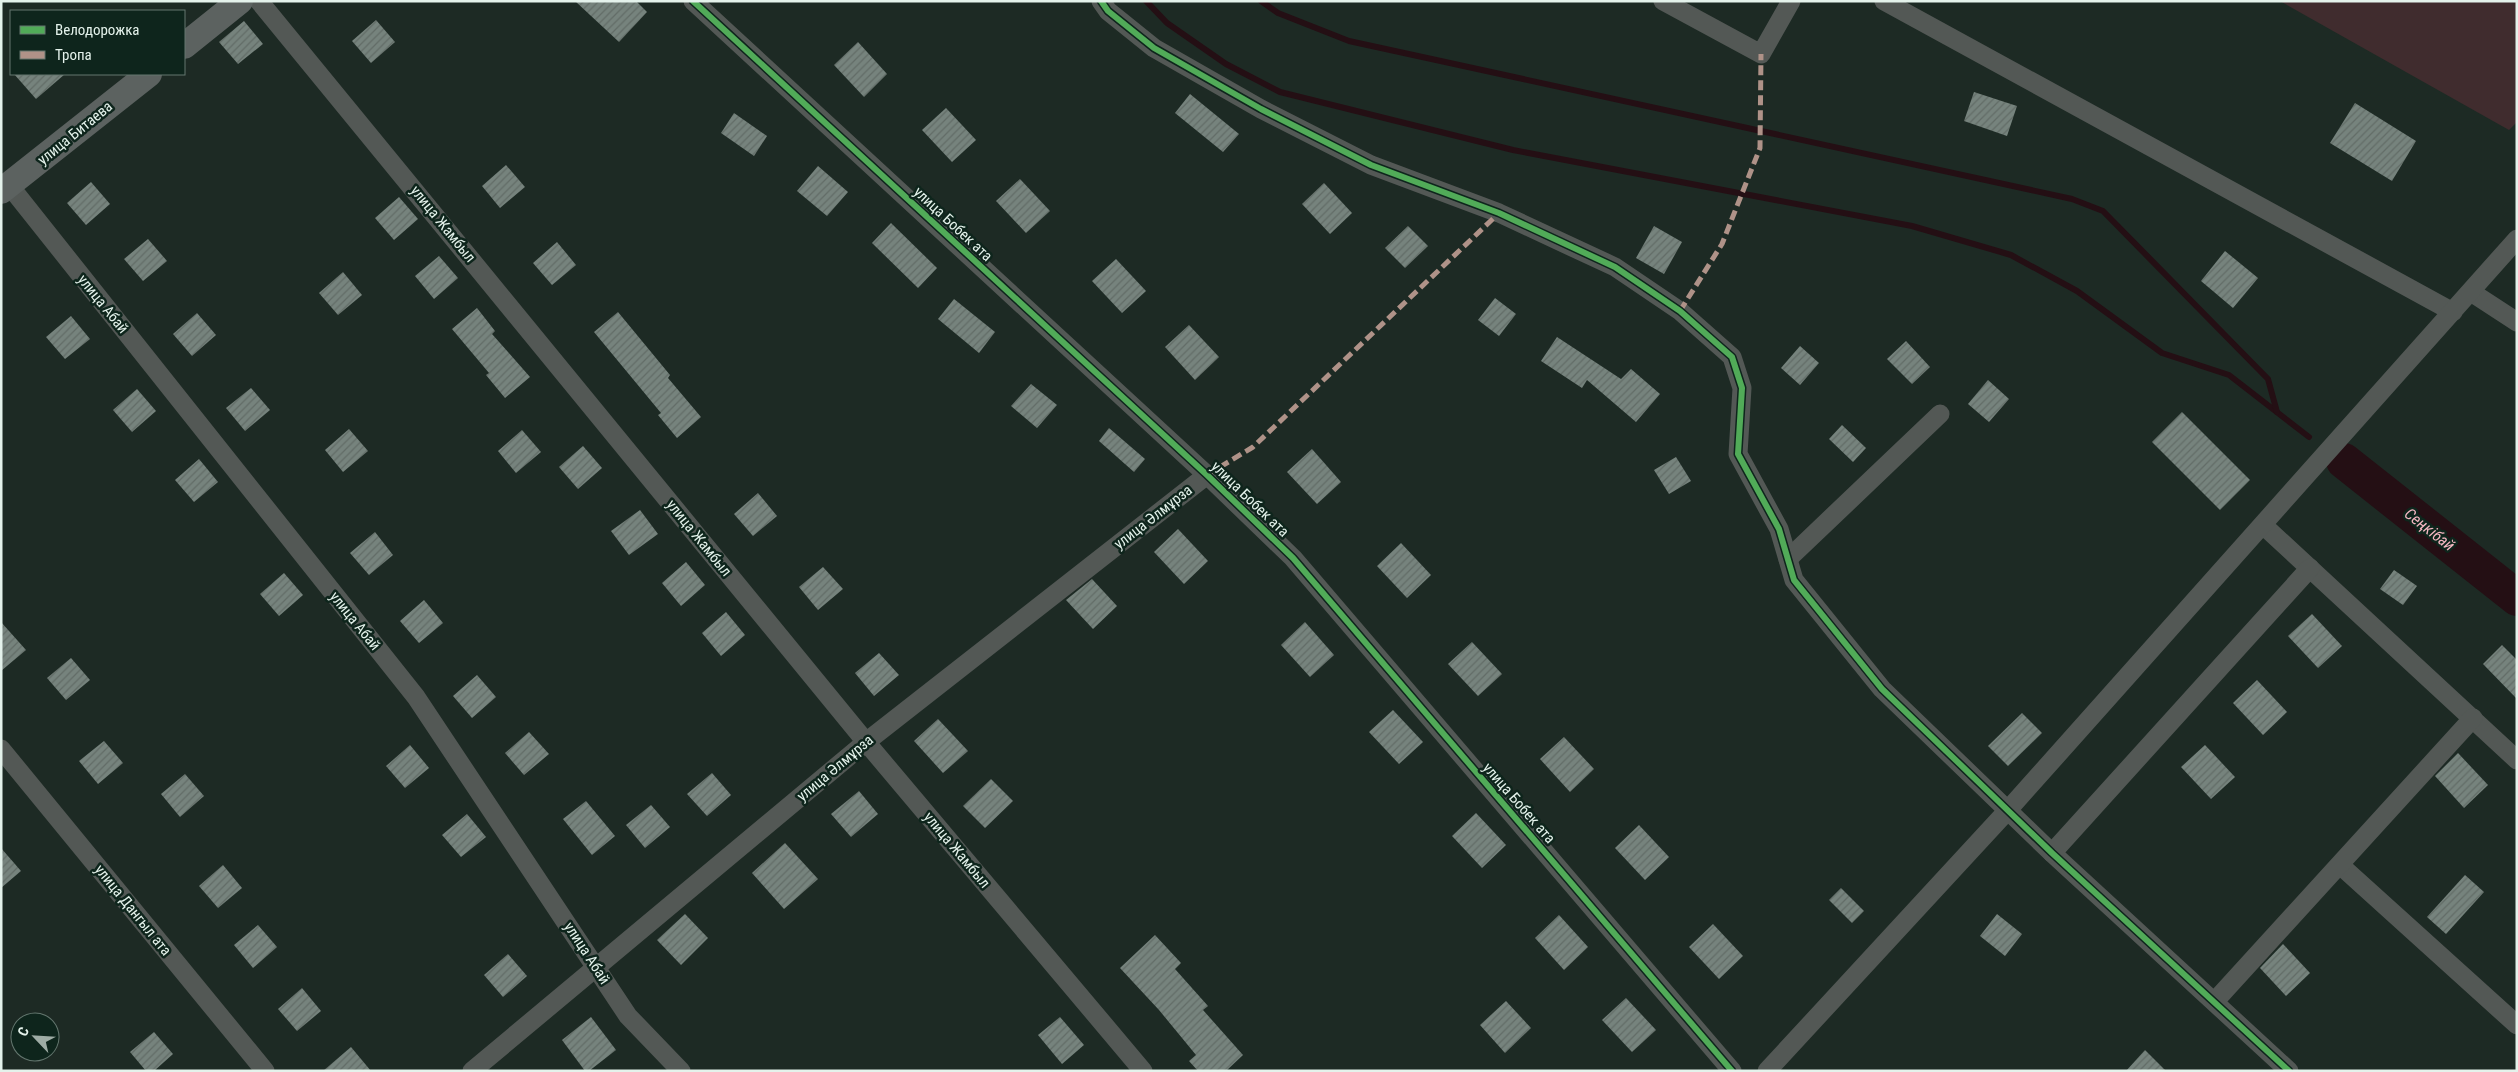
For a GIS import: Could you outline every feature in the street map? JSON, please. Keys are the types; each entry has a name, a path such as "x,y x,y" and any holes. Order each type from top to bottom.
{"street":[{"path":"185,45 240,1"},
{"name":"улица Жамбыл","path":"259,1 866,742 1143,1071"},
{"name":"улица Бобек ата","path":"693,1 1207,475 1293,558 1732,1071"},
{"path":"1100,1 1108,11 1154,48 1260,109 1371,165 1498,213 1615,267 1680,312 1732,357 1742,388 1738,454 1779,529 1794,580 1882,689 2052,852 2289,1071"},
{"path":"1663,1 1761,54 1790,1"},
{"path":"1884,1 2453,312"},
{"name":"улица Битаева","path":"5,188 148,75"},
{"name":"улица Абай","path":"5,188 416,697 628,1016 681,1071"},
{"path":"1766,1071 2008,810 2263,526 2517,238"},
{"path":"2470,292 2517,322"},
{"path":"1788,560 1940,414"},
{"name":"улица Әлмұрза","path":"472,1071 866,742 1207,475"},
{"path":"2263,526 2517,760"},
{"path":"2052,852 2310,568"},
{"path":"2215,1001 2473,718"},
{"name":"улица Дангыл ата","path":"1,749 265,1071"},
{"path":"2340,864 2517,1025"}],"shaded area":[{"path":"2280,1 2517,1 2517,122 2509,130"}],"building":[{"path":"575,1 636,1 647,12 619,42"},
{"path":"376,20 395,42 371,63 352,41"},
{"path":"244,21 263,44 238,64 219,42"},
{"path":"858,42 887,74 864,97 834,65"},
{"path":"15,75 64,75 36,99"},
{"path":"1974,92 2017,106 2007,136 1964,121"},
{"path":"1190,94 1239,134 1223,152 1175,113"},
{"path":"2355,103 2416,141 2392,181 2330,143"},
{"path":"946,108 976,140 952,162 922,130"},
{"path":"734,113 767,136 754,156 721,133"},
{"path":"506,165 525,187 500,208 482,186"},
{"path":"818,166 848,192 827,216 797,191"},
{"path":"1020,179 1050,211 1026,233 996,201"},
{"path":"91,182 110,204 86,225 67,203"},
{"path":"1324,183 1352,213 1330,234 1302,204"},
{"path":"399,197 418,219 394,240 375,218"},
{"path":"891,223 937,268 918,288 872,243"},
{"path":"1408,226 1428,246 1405,268 1385,248"},
{"path":"1654,226 1682,242 1664,274 1636,258"},
{"path":"148,239 167,261 143,281 124,259"},
{"path":"557,242 576,265 552,285 533,263"},
{"path":"2225,251 2258,278 2233,308 2201,281"},
{"path":"439,256 458,278 434,299 415,276"},
{"path":"1116,259 1146,291 1122,313 1092,281"},
{"path":"343,272 362,295 338,315 319,293"},
{"path":"1495,298 1516,314 1499,336 1478,320"},
{"path":"954,299 995,332 979,353 938,319"},
{"path":"477,308 495,331 492,334 530,377 505,398 486,375 489,373 452,329"},
{"path":"618,312 670,375 668,378 701,417 677,438 658,415 661,413 594,332"},
{"path":"197,313 216,335 192,356 173,334"},
{"path":"71,316 90,339 65,359 46,337"},
{"path":"1189,325 1219,357 1195,380 1165,347"},
{"path":"1557,337 1621,379 1631,369 1660,394 1636,422 1587,380 1582,388 1541,361"},
{"path":"1906,341 1930,367 1912,384 1887,359"},
{"path":"1800,346 1819,363 1800,385 1781,368"},
{"path":"1988,380 2009,399 1989,422 1968,404"},
{"path":"1031,384 1057,405 1037,428 1011,406"},
{"path":"251,388 270,410 245,431 226,408"},
{"path":"137,389 156,411 132,432 113,410"},
{"path":"2182,412 2250,480 2220,510 2152,442"},
{"path":"1842,425 1866,448 1853,462 1829,439"},
{"path":"1109,428 1145,459 1134,472 1099,441"},
{"path":"349,429 368,451 343,472 325,450"},
{"path":"522,430 541,452 516,473 498,451"},
{"path":"583,446 602,468 578,489 559,467"},
{"path":"1312,449 1341,482 1317,504 1287,472"},
{"path":"1676,457 1691,481 1669,494 1654,470"},
{"path":"199,459 218,482 194,502 175,480"},
{"path":"758,493 777,516 753,536 734,514"},
{"path":"640,510 658,534 629,555 611,531"},
{"path":"1178,529 1208,561 1184,584 1154,552"},
{"path":"375,532 393,555 369,575 350,553"},
{"path":"1401,543 1431,575 1407,598 1377,566"},
{"path":"686,562 705,585 681,606 662,583"},
{"path":"823,567 843,589 818,610 799,587"},
{"path":"2394,570 2417,586 2403,605 2380,589"},
{"path":"284,573 303,595 279,616 260,594"},
{"path":"1092,579 1117,606 1093,629 1066,600"},
{"path":"424,600 443,623 419,643 400,621"},
{"path":"726,612 745,635 721,656 702,633"},
{"path":"2312,614 2342,646 2318,668 2288,636"},
{"path":"1,622 26,650 1,671"},
{"path":"1305,622 1334,655 1310,677 1281,645"},
{"path":"1472,642 1502,674 1478,696 1448,664"},
{"path":"2502,645 2517,660 2517,699 2483,664"},
{"path":"879,653 899,675 874,696 855,673"},
{"path":"71,658 90,680 66,700 47,678"},
{"path":"477,675 496,697 472,718 453,696"},
{"path":"2257,680 2287,712 2263,735 2233,703"},
{"path":"1393,710 1423,742 1399,764 1369,732"},
{"path":"2022,713 2042,733 2008,766 1988,746"},
{"path":"938,719 968,751 943,773 914,741"},
{"path":"529,732 549,754 524,775 505,753"},
{"path":"1564,737 1594,769 1570,792 1540,759"},
{"path":"104,741 123,763 98,784 79,761"},
{"path":"410,745 429,768 405,788 386,766"},
{"path":"2205,745 2235,777 2211,799 2181,767"},
{"path":"2458,753 2488,785 2464,808 2435,776"},
{"path":"712,773 731,795 707,816 687,794"},
{"path":"185,774 204,796 180,817 161,794"},
{"path":"991,779 1013,801 985,828 963,806"},
{"path":"859,791 878,814 851,837 831,814"},
{"path":"586,801 615,836 592,855 563,819"},
{"path":"651,805 670,827 645,848 626,825"},
{"path":"1476,813 1506,845 1482,868 1452,836"},
{"path":"467,814 486,837 461,857 442,835"},
{"path":"1639,825 1669,857 1645,880 1615,848"},
{"path":"785,843 818,879 784,909 752,873"},
{"path":"1,848 21,871 1,888"},
{"path":"223,865 242,888 218,908 199,886"},
{"path":"2465,875 2484,892 2446,934 2427,917"},
{"path":"1841,888 1864,911 1852,923 1829,900"},
{"path":"685,914 708,938 681,965 657,940"},
{"path":"1997,914 2022,934 2005,956 1980,936"},
{"path":"1559,915 1588,947 1564,970 1535,938"},
{"path":"1713,924 1743,956 1719,979 1689,947"},
{"path":"258,925 277,947 253,968 234,945"},
{"path":"1155,935 1181,963 1175,969 1208,1006 1203,1010 1243,1055 1226,1071 1198,1071 1189,1061 1196,1055 1159,1010 1120,968"},
{"path":"2283,944 2310,973 2286,996 2260,968"},
{"path":"508,954 527,976 503,997 484,975"},
{"path":"302,988 321,1011 297,1031 278,1009"},
{"path":"1626,998 1656,1030 1632,1052 1602,1020"},
{"path":"1506,1001 1531,1028 1505,1053 1480,1025"},
{"path":"591,1017 616,1050 589,1071 585,1071 562,1040"},
{"path":"1060,1017 1084,1045 1062,1064 1038,1035"},
{"path":"154,1032 173,1054 154,1071 146,1071 130,1052"},
{"path":"351,1047 371,1071 323,1071"},
{"path":"2145,1050 2166,1071 2126,1071"}],"waterway":[{"path":"1146,1 1167,23 1226,64 1280,92 1513,150 1912,226 2011,255 2077,291 2162,353 2229,375 2309,437"},
{"path":"1261,1 1278,13 1349,41 2072,199 2103,211 2268,379 2277,412"},
{"name":"Сеңкібай","path":"2344,461 2517,598"}],"marked path":[{"path":"1680,311 1722,244 1760,148 1761,54"},
{"path":"1207,475 1253,447 1499,213"}],"cycle path":[{"path":"693,1 1207,475 1293,558 1732,1071"},
{"path":"1101,1 1108,11 1154,48 1261,109 1371,165 1499,213 1615,267 1680,311 1732,357 1742,388 1738,454 1779,529 1794,580 1882,689 2052,853 2289,1071"}]}
